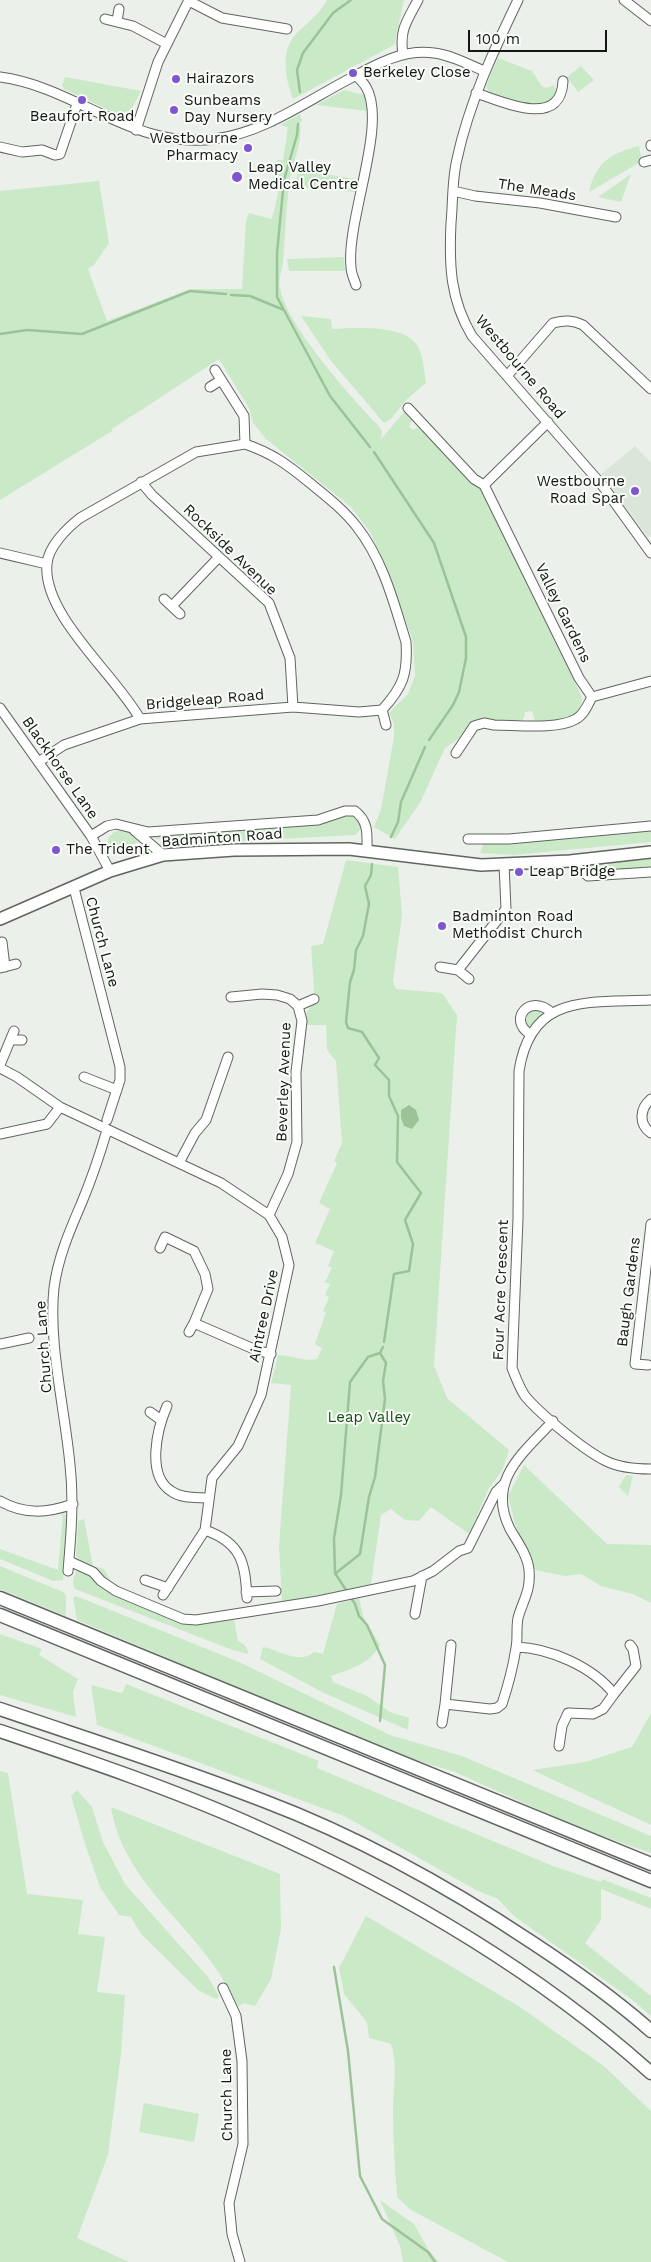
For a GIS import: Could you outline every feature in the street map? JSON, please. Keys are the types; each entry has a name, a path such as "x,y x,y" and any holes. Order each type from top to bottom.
{"highway":[{"path":"0,1598 651,1864"},
{"path":"0,1615 651,1881"},
{"path":"0,1709 142,1755 265,1801 340,1833 416,1871 493,1916 573,1970 651,2031"},
{"path":"0,1731 141,1781 254,1826 401,1898 479,1944 555,1995 624,2048 651,2073"}],"main road":[{"name":"Badminton Road","path":"0,919 110,871 163,855 234,850 323,849 367,851 481,865 570,861 651,852"}],"street":[{"path":"403,54 401,42 402,29 418,0"},
{"name":"Westbourne Road","path":"518,0 484,71 456,160 450,250 455,297 461,317 472,336 602,485 651,553"},
{"path":"624,0 649,15"},
{"path":"136,130 165,43 189,1 222,18 287,29"},
{"path":"117,21 119,9"},
{"path":"104,19 133,26 165,43"},
{"path":"0,77 36,85 136,130 160,138 182,141 215,139 257,128 356,75 388,59 403,54 419,52 436,53 484,71"},
{"path":"356,75 367,88 372,111 372,129 353,233 351,266 356,285"},
{"path":"476,93 524,109 536,110 546,108 559,99 563,81"},
{"path":"0,147 22,152 42,150 55,155 60,154 77,104"},
{"name":"The Meads","path":"453,191 475,196 540,203 616,217"},
{"path":"506,376 553,324 562,320 574,321 583,325 651,389"},
{"path":"215,370 244,416 245,444"},
{"path":"210,387 221,380"},
{"name":"Valley Gardens","path":"408,408 415,423 474,479 484,484 579,678 592,697"},
{"path":"484,484 548,422"},
{"path":"140,719 130,700 59,613 51,594 47,564 48,556 69,526 141,482 196,452 245,444 280,459 335,503 358,527 374,554 389,587 406,642 406,670 403,680 395,695 382,710 386,725"},
{"name":"Rockside Avenue","path":"141,482 152,495 269,603 290,658 292,707"},
{"path":"0,553 47,564"},
{"path":"172,606 219,558"},
{"path":"164,599 180,614"},
{"path":"456,753 474,726 484,723 494,725 558,725 577,719 584,712 592,697 651,681"},
{"name":"Bridgeleap Road","path":"40,761 64,745 140,719 292,707 359,712 382,710"},
{"name":"Blackhorse Lane","path":"0,708 40,761 91,836 110,871"},
{"name":"Badminton Road","path":"91,836 107,826 116,824 148,832 309,821 355,810 364,818 367,833 367,851"},
{"path":"468,839 509,839 651,826"},
{"path":"132,828 163,855"},
{"path":"570,861 588,876 651,872"},
{"path":"458,970 506,909 504,864"},
{"name":"Church Lane","path":"68,1571 73,1504 71,1466 55,1334 54,1289 57,1266 64,1244 98,1162 117,1090 120,1067 74,888"},
{"path":"2,942 3,968 16,964"},
{"path":"440,967 458,970 469,979"},
{"name":"Beverley Avenue","path":"231,997 244,1001 262,994 277,995 290,1000 298,1006 302,1021 296,1072 297,1142 288,1174 269,1215"},
{"name":"Beverley Avenue","path":"298,1006 314,999"},
{"name":"Four Acre Crescent","path":"651,1000 566,1006 552,1013 530,1034 522,1050 519,1071 518,1220 512,1368 518,1384 526,1397 585,1448 607,1462 631,1469 651,1469"},
{"path":"530,1034 525,1031 520,1023 520,1016 525,1008 533,1004 542,1005 552,1013"},
{"path":"0,1067 12,1036 22,1040"},
{"path":"179,1163 195,1133 206,1120 228,1057"},
{"name":"Aintree Drive","path":"0,1067 60,1107 107,1125 179,1163 221,1182 269,1215 282,1237 289,1265 261,1395 238,1446 212,1478 205,1530 166,1591 145,1580"},
{"path":"84,1077 117,1090"},
{"path":"651,1099 643,1108 642,1118 644,1126 651,1133"},
{"path":"0,1134 46,1124 60,1107"},
{"name":"Baugh Gardens","path":"648,1365 630,1363 651,1224"},
{"path":"160,1248 165,1237 194,1251 202,1266 208,1289 194,1323 188,1332"},
{"path":"194,1323 256,1350 271,1354"},
{"path":"0,1344 29,1338"},
{"path":"167,1406 161,1420 156,1462 159,1479 169,1490 180,1496 209,1498"},
{"path":"150,1412 161,1420"},
{"path":"69,1561 93,1572 101,1582 116,1591 182,1619 210,1619 348,1595 413,1581 459,1551 468,1548 496,1492 504,1484 515,1461 553,1421"},
{"path":"445,1704 498,1708 502,1704 516,1647 516,1631 519,1617 529,1591 529,1568 507,1522 503,1508 504,1484"},
{"path":"0,1501 9,1507 31,1512 55,1510 73,1504"},
{"path":"205,1530 224,1540 242,1560 247,1595 276,1591"},
{"path":"415,1614 422,1576"},
{"path":"442,1723 451,1645"},
{"path":"559,1746 562,1726 568,1713 593,1714 603,1709 636,1666 633,1649 630,1645"},
{"path":"516,1647 535,1647 588,1670 604,1681 614,1694"},
{"name":"Church Lane","path":"223,1988 236,2016 242,2061 244,2144 229,2203 232,2234 240,2262"}],"shaded area":[{"path":"635,446 651,463 651,535 648,537 601,474"},
{"path":"409,1105 416,1110 419,1120 412,1129 404,1126 401,1118 401,1110"}],"green space":[{"path":"327,0 404,0 394,45 293,99 286,73 288,46 299,31 318,13"},
{"path":"498,58 532,71 542,86 546,88 554,85 556,93 543,104 534,105 516,102 490,93 486,86"},
{"path":"581,66 594,80 578,92 567,77"},
{"path":"65,77 141,91 131,110 119,115 64,89 62,85"},
{"path":"344,90 364,95 367,111 316,105"},
{"path":"300,114 302,120 300,123 300,139 290,178 283,262 279,281 285,303 306,339 336,379 382,431 381,439 406,410 413,418 409,427 413,430 418,427 423,428 471,483 480,489 487,499 582,697 581,705 577,712 566,719 535,721 532,711 525,712 524,718 521,721 474,721 467,728 464,735 445,748 421,801 395,839 374,827 381,809 394,737 394,724 389,713 408,694 415,676 413,642 391,579 370,532 351,507 266,439 253,423 249,408 219,359 112,429 112,431 0,500 0,191 99,181 109,243 94,265 88,269 107,321 191,289 242,289 246,221 249,213 272,219 280,185 272,183 277,160 283,160 288,127 280,125"},
{"path":"639,146 642,161 589,192 596,173 606,160 620,152"},
{"path":"298,170 357,179 355,192 295,187"},
{"path":"631,174 621,202 598,197"},
{"path":"344,257 345,271 289,271 287,259"},
{"path":"301,316 331,319 332,329 378,329 401,333 417,345 421,354 426,383 406,400 391,419 384,423 331,361"},
{"path":"351,815 359,821 361,829 355,835 241,841 210,840 209,835 189,835 187,839 156,839 150,836 315,825"},
{"path":"651,828 651,842 514,855 480,853 483,844 512,843"},
{"path":"120,830 129,832 139,842 113,851 108,848 108,838 114,832"},
{"path":"651,859 651,869 594,873 589,869 587,863"},
{"name":"Leap Valley","path":"346,860 398,867 402,915 393,981 396,989 442,993 457,1015 434,1365 447,1398 509,1450 502,1471 489,1488 469,1534 431,1507 419,1521 405,1520 391,1509 381,1515 371,1584 282,1603 279,1546 291,1385 271,1383 278,1355 307,1360 317,1359 322,1348 315,1344 326,1312 323,1311 329,1297 325,1295 330,1284 325,1282 332,1268 328,1266 334,1251 315,1243 330,1209 319,1203 337,1163 334,1161 342,1143 336,1061 327,1050 326,1025 305,1025 305,1021 308,1010 315,1003 311,946 323,944"},
{"path":"526,1009 547,1010 530,1032 521,1023"},
{"path":"524,1465 607,1544 651,1545 651,1603 633,1594 601,1586 581,1574 565,1576 535,1570 515,1524 508,1496"},
{"path":"626,1475 633,1476 628,1496 619,1487"},
{"path":"63,1513 69,1518 63,1580 53,1581 0,1559 0,1549 58,1570"},
{"path":"84,1519 93,1566 104,1569 113,1585 78,1560 76,1554 78,1521"},
{"path":"0,1566 63,1592 66,1596 66,1616 0,1589"},
{"path":"80,1567 104,1586 196,1623 234,1620 238,1641 245,1646 248,1654 230,1649 75,1589 74,1577"},
{"path":"76,1596 239,1662 390,1735 462,1756 651,1836 651,1853 579,1828 455,1772 406,1757 77,1620 73,1598"},
{"path":"359,1598 363,1616 380,1645 376,1652 365,1661 331,1676 333,1682 367,1696 390,1712 409,1718 408,1730 324,1693 260,1659 263,1647 296,1657 308,1656 314,1652 323,1654 337,1604"},
{"path":"0,1634 42,1649 39,1655 78,1679 73,1692 76,1717 0,1695"},
{"path":"126,1684 319,1761 317,1768 553,1866 601,1882 602,1879 651,1898 651,1909 601,1889 601,1920 585,1943 651,1996 651,2016 631,1999 514,1916 498,1899 476,1890 344,1816 97,1725 91,1685 122,1693"},
{"path":"651,1713 651,1825 532,1770 585,1762 632,1747"},
{"path":"0,1771 8,1773 27,1894 83,1900 78,1934 105,1937 97,1992 125,1995 121,2054 108,2155 77,2238 129,2262 0,2262"},
{"path":"77,1790 92,1807 103,1842 125,1884 208,1977 219,1996 216,1999 198,1990 141,1934 131,1917 119,1915 100,1887 71,1796"},
{"path":"111,1807 280,1874 281,1929 271,1979 255,2006 244,2003 236,2008 215,1967 139,1874 117,1831"},
{"path":"366,1916 520,2007 605,2067 651,2111 651,2262 508,2262 411,2210 397,2197 393,2123 395,2069 391,2044 369,2038 367,2022 344,1994 339,1968"},
{"path":"144,2103 199,2114 194,2142 139,2132"},
{"path":"380,2200 414,2224 428,2249 439,2262 403,2262 400,2246"}],"waterway":[{"path":"300,92 297,70 303,53 333,13 351,0"},
{"path":"298,124 297,135 284,180 277,253 277,297 330,396 370,447"},
{"path":"0,334 27,330 82,334 190,291 226,294"},
{"path":"231,295 250,296 284,310"},
{"path":"374,452 434,543 466,637 466,658 459,692 453,705 429,740"},
{"path":"391,837 398,822 401,802 425,747"},
{"path":"372,864 371,875 365,886 369,904 363,936 356,950 354,970 350,982 346,1022 348,1028 362,1032 379,1058 375,1065 389,1080 389,1096 398,1116 397,1162 421,1193 405,1220 413,1244 409,1271 394,1274 384,1342"},
{"path":"380,1721 385,1665 367,1625 359,1616 355,1604 335,1573 334,1538 341,1495 350,1382 368,1357 380,1353 383,1347"},
{"path":"336,1573 360,1554 369,1497 375,1477 385,1399 383,1381 386,1363 380,1353"},
{"path":"334,1967 348,2051 360,2176 382,2219 428,2252 435,2262"}],"place":[{"name":"Berkeley Close","path":"353,73"},
{"name":"Hairazors","path":"176,79"},
{"name":"Beaufort Road","path":"82,100"},
{"name":"Sunbeams Day Nursery","path":"174,110"},
{"name":"Westbourne Pharmacy","path":"248,148"},
{"name":"Leap Valley Medical Centre","path":"237,177"},
{"name":"Westbourne Road Spar","path":"635,491"},
{"name":"The Trident","path":"56,850"},
{"name":"Leap Bridge","path":"519,872"},
{"name":"Badminton Road Methodist Church","path":"442,926"}]}
